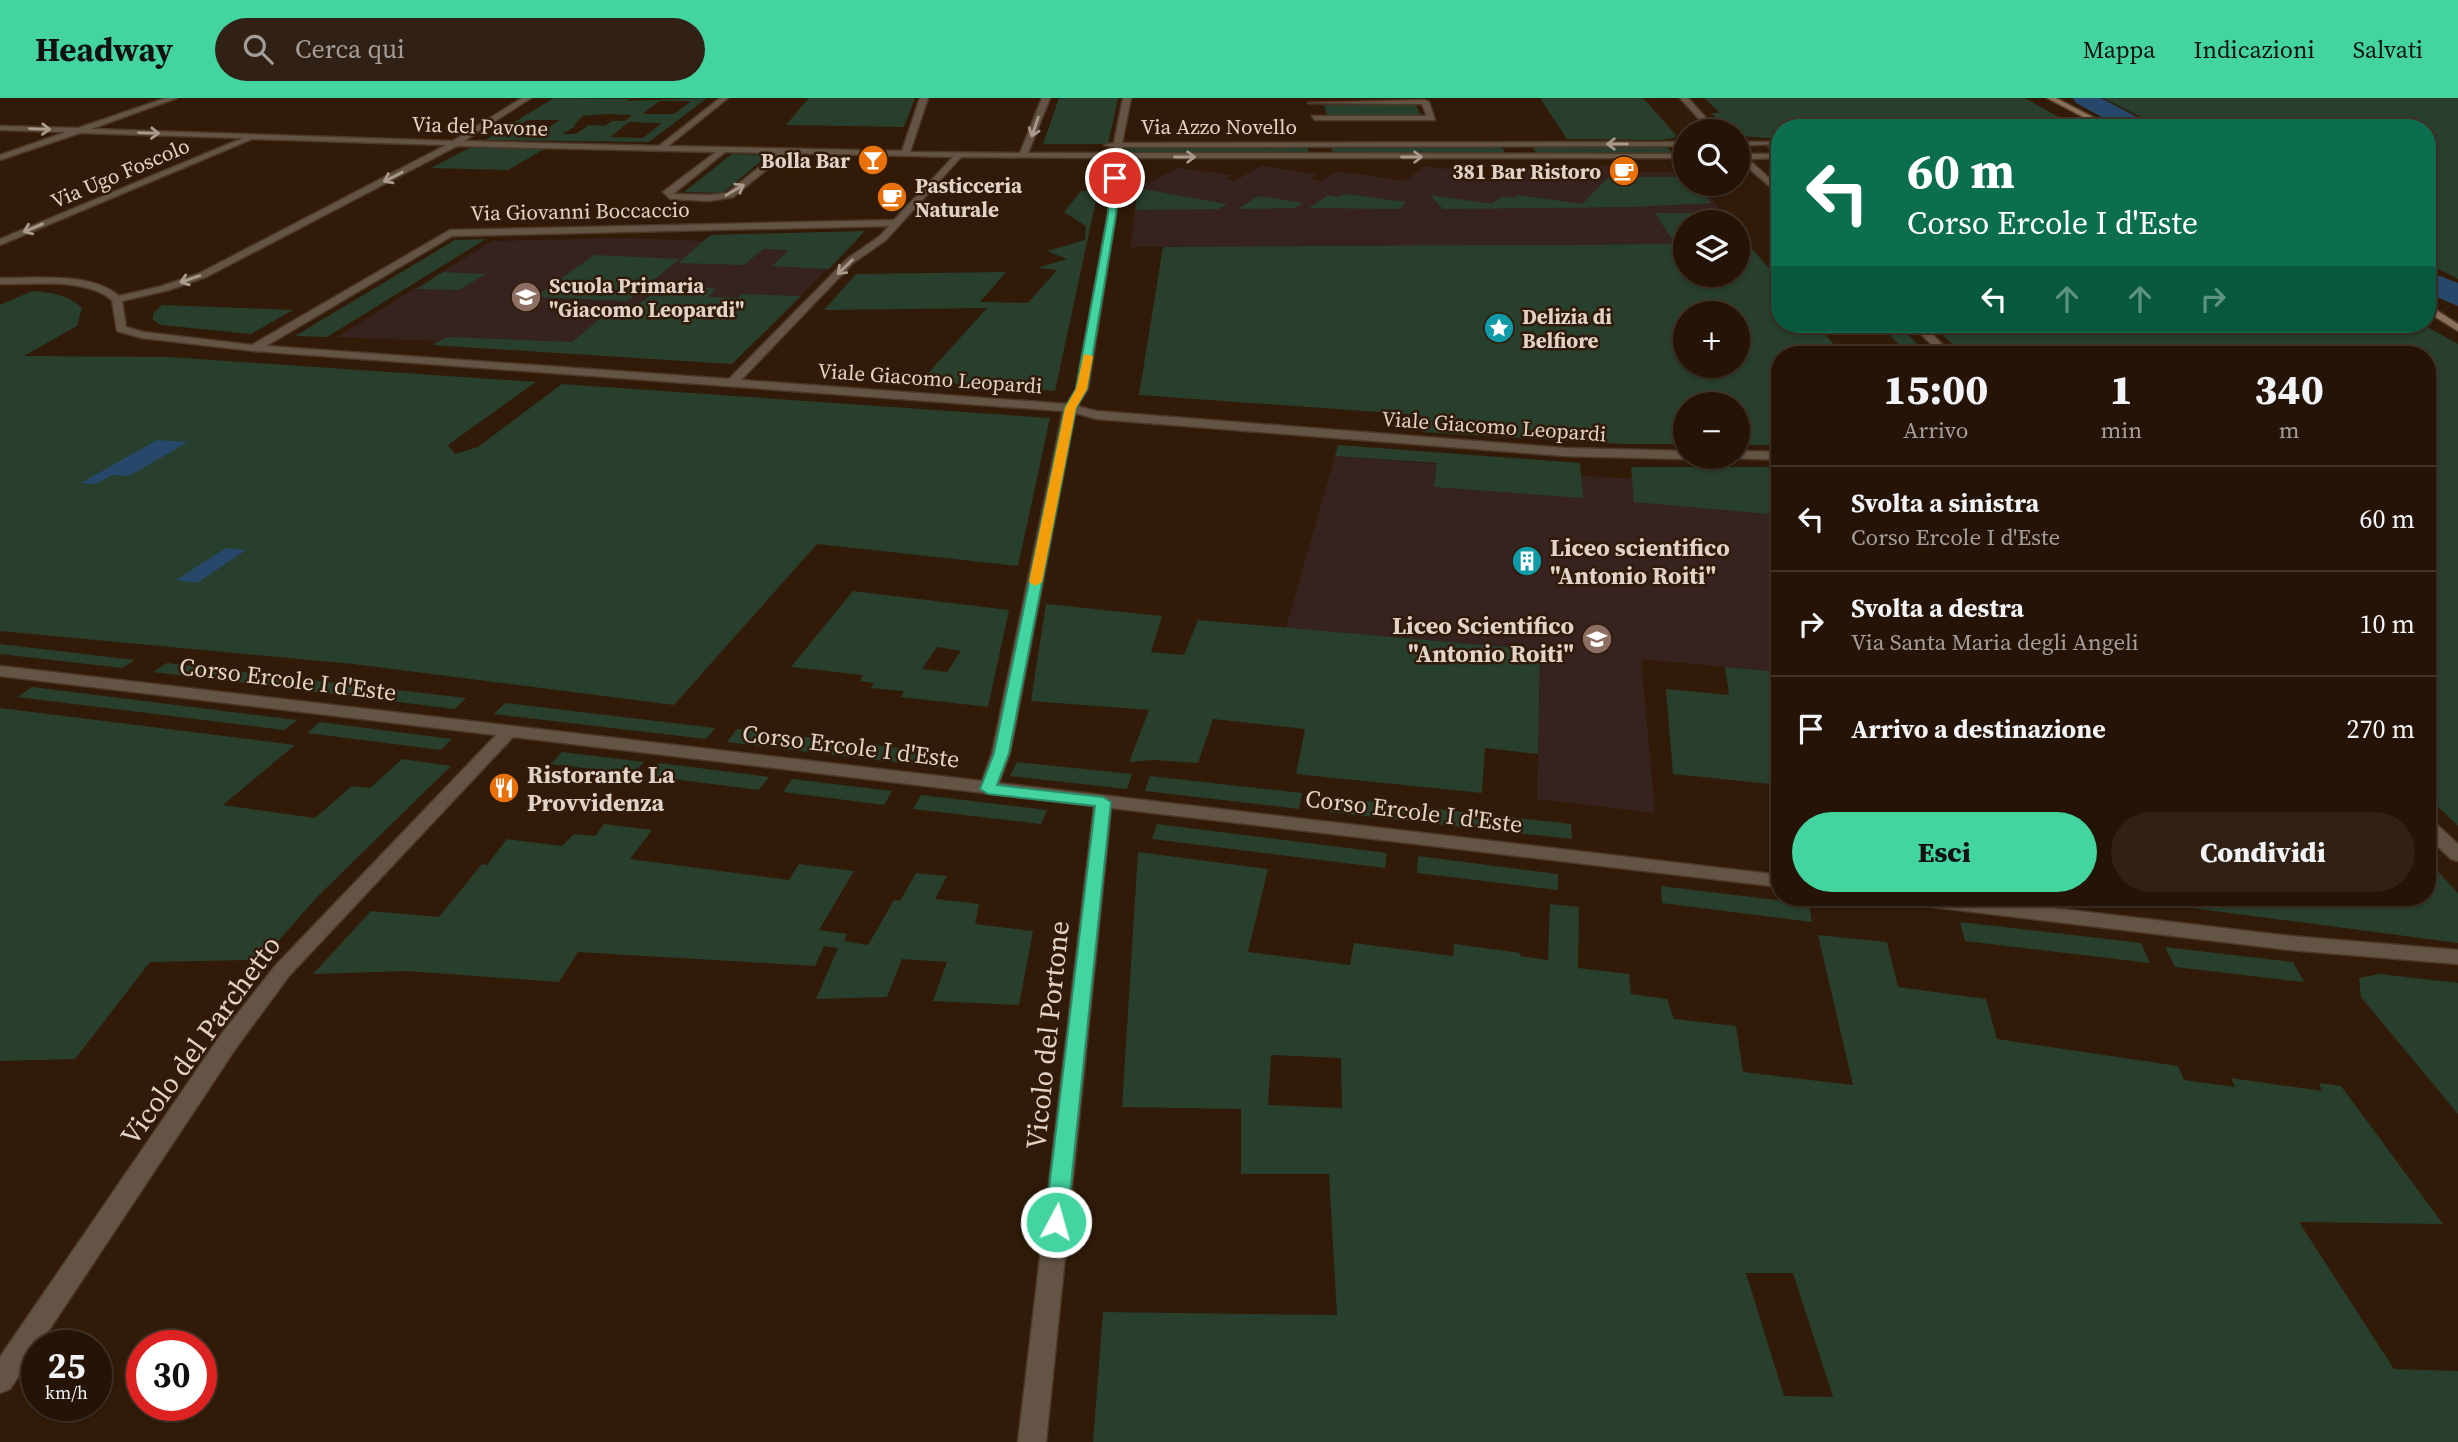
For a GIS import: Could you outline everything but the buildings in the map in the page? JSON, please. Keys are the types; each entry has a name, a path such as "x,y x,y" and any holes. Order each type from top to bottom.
{"main road":[{"path":"2038,98 2072,119"},
{"path":"2051,98 2092,119"},
{"path":"2436,313 2457,328"},
{"path":"2436,318 2457,328"}],"street":[{"path":"0,158 173,98"},
{"path":"0,281 91,286 106,290 117,299 165,288 203,275 435,156 527,98"},
{"path":"661,148 724,98"},
{"path":"905,154 924,98"},
{"path":"1023,156 1046,98"},
{"path":"988,789 1001,753 1070,408 1082,389 1112,214 1118,144 1127,98"},
{"path":"1684,98 1703,119"},
{"path":"1315,118 1432,118 1425,102 1312,100 1315,118 1320,144"},
{"name":"Via del Pavone","path":"0,128 452,143 1023,156"},
{"name":"Via Ugo Foscolo","path":"0,242 254,136"},
{"name":"Via Azzo Novello","path":"1023,156 1118,144 1673,144"},
{"name":"Via Azzo Novello","path":"1320,144 1322,157"},
{"path":"1511,144 1519,156"},
{"path":"1750,144 1767,144"},
{"path":"723,150 667,192 670,196 710,198 730,195 785,151"},
{"path":"733,382 850,261 880,240 959,155"},
{"name":"Via Azzo Novello","path":"1023,156 1673,156"},
{"path":"1750,156 1771,156"},
{"path":"1750,166 1771,185"},
{"name":"Via Giovanni Boccaccio","path":"254,348 450,233 896,223"},
{"name":"Viale Giacomo Leopardi","path":"117,299 120,310 119,326 127,332 254,348 1070,408 1097,415 1524,449 1613,455 1673,455"},
{"path":"1925,333 1939,346"},
{"path":"1750,456 1771,456"},
{"name":"Corso Ercole I d'Este","path":"0,671 1771,880"},
{"name":"Vicolo del Parchetto","path":"0,1380 228,1042 282,971 509,731"},
{"name":"Vicolo del Portone","path":"1032,1442 1103,802"},
{"path":"2436,834 2458,855"},
{"path":"1982,906 2290,943 2458,957"}],"shaded area":[{"path":"1261,166 1317,174 1310,179 1321,181 1337,171 1405,181 1426,166 1483,174 1477,179 1491,181 1509,167 1566,174 1561,179 1574,181 1592,166 1631,166 1637,172 1673,172 1673,196 1709,196 1721,210 1673,210 1673,244 1131,247 1138,188 1178,168 1232,175 1226,179 1235,181"},
{"path":"865,231 732,364 433,345 435,341 337,337 492,241 623,238 704,241 711,235"},
{"name":"Liceo Scientifico \"Antonio Roiti\"","path":"1335,456 1614,478 1771,478 1771,671 1641,659 1655,813 1537,799 1540,650 1286,628"}],"green space":[{"path":"554,98 630,99 626,101 707,98 649,142 485,140","holes":["659,101 690,101 674,114 642,114","607,114 632,115 625,121 612,121 605,126 589,125 576,134 562,134 576,126 573,126 583,116","528,120 560,120 539,134 506,134","629,122 662,123 643,138 610,137"]},
{"path":"809,98 915,98 904,127 786,125"},
{"path":"1059,98 1118,98 1108,144 1043,144"},
{"path":"1540,98 1643,98 1673,132 1673,138 1660,140 1567,139"},
{"path":"1704,98 2025,98 2062,119 1771,119 1771,138 1750,137 1750,119 1718,119 1711,113 1720,113"},
{"path":"2103,98 2458,98 2458,279 2436,268 2436,119 2145,119"},
{"path":"1324,105 1416,105 1421,116 1327,116"},
{"path":"473,146 546,148 508,170 431,168"},
{"path":"1127,146 1307,146 1309,153 1126,154"},
{"path":"1331,146 1501,146 1505,153 1333,153"},
{"path":"1532,146 1666,146 1672,153 1536,153"},
{"path":"732,154 768,155 723,193 684,192"},
{"path":"1609,177 1673,177 1673,196 1705,196 1711,203 1633,207 1443,209 1430,195 1492,204 1502,196 1514,198 1518,195 1582,204"},
{"path":"1138,188 1227,204 1219,209 1135,210"},
{"path":"1081,191 1098,191 1055,391 921,381 987,308 824,310 856,274 1006,272 980,302 1028,303 1057,270 1037,268 1067,259 1047,251 1085,240 1086,226 1064,212"},
{"path":"1346,194 1406,202 1399,209 1309,208 1328,195 1339,197"},
{"path":"1258,196 1303,203 1295,208 1238,209"},
{"path":"1655,213 1673,213 1673,241"},
{"path":"865,231 829,269 772,266 789,250 763,249 744,265 678,263 711,235"},
{"path":"486,239 327,337 295,336 455,240"},
{"path":"1673,244 1673,287 1750,287 1750,246 1771,271 1771,333 1824,333 1835,346 1771,346 1771,445 1750,445 1750,392 1673,392 1673,444 1625,444 1422,432 1420,415 1139,395 1163,247"},
{"path":"594,255 680,259 627,301 535,297"},
{"path":"443,272 485,274 459,290 417,289"},
{"path":"662,286 716,288 708,297 738,298 742,294 801,296 732,364 433,345 447,337 572,342 618,304 638,305"},
{"path":"32,291 65,297 82,308 77,326 24,356 169,357 536,382 448,445 455,454 478,447 562,384 1050,418 1018,566 817,544 674,705 353,664 0,631 0,305"},
{"path":"162,305 293,310 251,334 161,325 153,320 153,314"},
{"path":"2436,332 2458,344 2458,826 2436,805 2436,346 1954,346 1941,333"},
{"path":"1888,333 1906,333 1919,346 1900,346"},
{"path":"1338,445 1580,463 1583,498 1434,487 1437,463 1335,456"},
{"path":"1631,467 1771,467 1771,514 1634,502"},
{"path":"853,591 1009,610 988,707 901,697 904,691 871,688 874,683 860,681 863,675 791,667","holes":["937,647 961,651 947,672 922,669"]},
{"path":"1046,604 1162,616 1151,652 1184,655 1198,620 1540,650 1538,754 1485,748 1482,793 1296,774 1305,729 1213,719 1198,763 1153,760 1129,762 1149,710 1031,701"},
{"path":"0,644 135,660 122,668 0,654"},
{"path":"167,663 466,698 455,709 153,672"},
{"path":"1725,667 1771,671 1771,784 1673,774 1666,689 1729,695"},
{"path":"32,687 297,720 284,730 17,697"},
{"path":"505,703 715,728 706,739 494,714"},
{"path":"0,708 295,745 223,805 315,818 352,786 370,788 402,759 451,766 317,897 267,954 250,960 150,962 75,1059 0,1061"},
{"path":"320,722 452,739 441,750 307,733"},
{"path":"737,729 958,755 951,769 727,742"},
{"path":"562,752 644,762 633,774 551,764"},
{"path":"1017,762 1132,774 1127,789 1010,776"},
{"path":"659,763 769,777 759,790 649,776"},
{"path":"1150,776 1302,793 1299,809 1145,791"},
{"path":"792,779 892,791 884,805 783,792"},
{"path":"921,795 1047,810 1041,824 913,809"},
{"path":"1331,797 1571,824 1572,839 1328,812"},
{"path":"604,824 652,830 630,859 789,880 799,864 854,871 819,930 847,934 844,941 868,945 894,900 900,901 916,873 947,876 935,899 979,904 975,924 1033,931 1019,1005 933,1001 947,962 902,959 887,997 816,999 838,948 824,946 815,966 578,952 559,982 407,971 313,974 371,911 439,917 482,864 487,865 507,839 562,846 574,834 595,836"},
{"path":"1157,824 1387,853 1385,868 1152,839"},
{"path":"1138,852 1268,869 1248,952 1350,965 1354,943 1453,956 1454,944 1521,953 1520,956 1548,960 1550,904 1579,907 1578,968 1629,974 1631,994 1667,999 1674,1019 1736,1026 1743,1072 1853,1085 1818,935 1887,942 1898,987 1986,999 1997,1039 2178,1066 2184,1080 2235,1087 2231,1078 2322,1091 2319,1083 2341,1086 2443,1224 2299,1222 2394,1369 2458,1371 2458,1442 1093,1442 1103,1312 1337,1315 1329,1174 1241,1174 1241,1109 1122,1107","holes":["1271,1055 1341,1058 1342,1108 1268,1105","1746,1273 1793,1273 1833,1397 1784,1396"]},
{"path":"1418,856 1558,874 1558,890 1417,873"},
{"path":"2436,870 2458,893 2458,943 2191,906 2436,906"},
{"path":"1661,886 1771,899 1771,906 1809,906 1812,922 1662,903"},
{"path":"1960,922 2141,943 2150,963 1965,941"},
{"path":"2165,947 2293,962 2304,982 2175,967"},
{"path":"2380,974 2458,983 2458,1114 2361,997 2359,978"}],"water":[{"path":"157,440 188,442 129,476 112,475 96,484 81,483"},
{"path":"226,548 246,550 197,583 176,580"}],"waterway":[{"path":"2084,98 2123,119"},
{"path":"2436,285 2458,296"}],"slow traffic":[{"path":"1035,582 1070,408 1082,389 1087,356"}],"place":[{"name":"Bolla Bar","path":"873,160"},
{"name":"381 Bar Ristoro","path":"1624,171"},
{"name":"Pasticceria Naturale","path":"892,197"},
{"name":"Scuola Primaria \"Giacomo Leopardi\"","path":"526,297"},
{"name":"Delizia di Belfiore","path":"1499,328"},
{"name":"Liceo scientifico \"Antonio Roiti\"","path":"1527,561"},
{"name":"Liceo Scientifico \"Antonio Roiti\"","path":"1597,639"},
{"name":"Ristorante La Provvidenza","path":"504,788"}],"route":[{"path":"1056,1222 1103,802 988,789 1001,753 1070,408 1082,389 1112,214 1115,178"}]}
